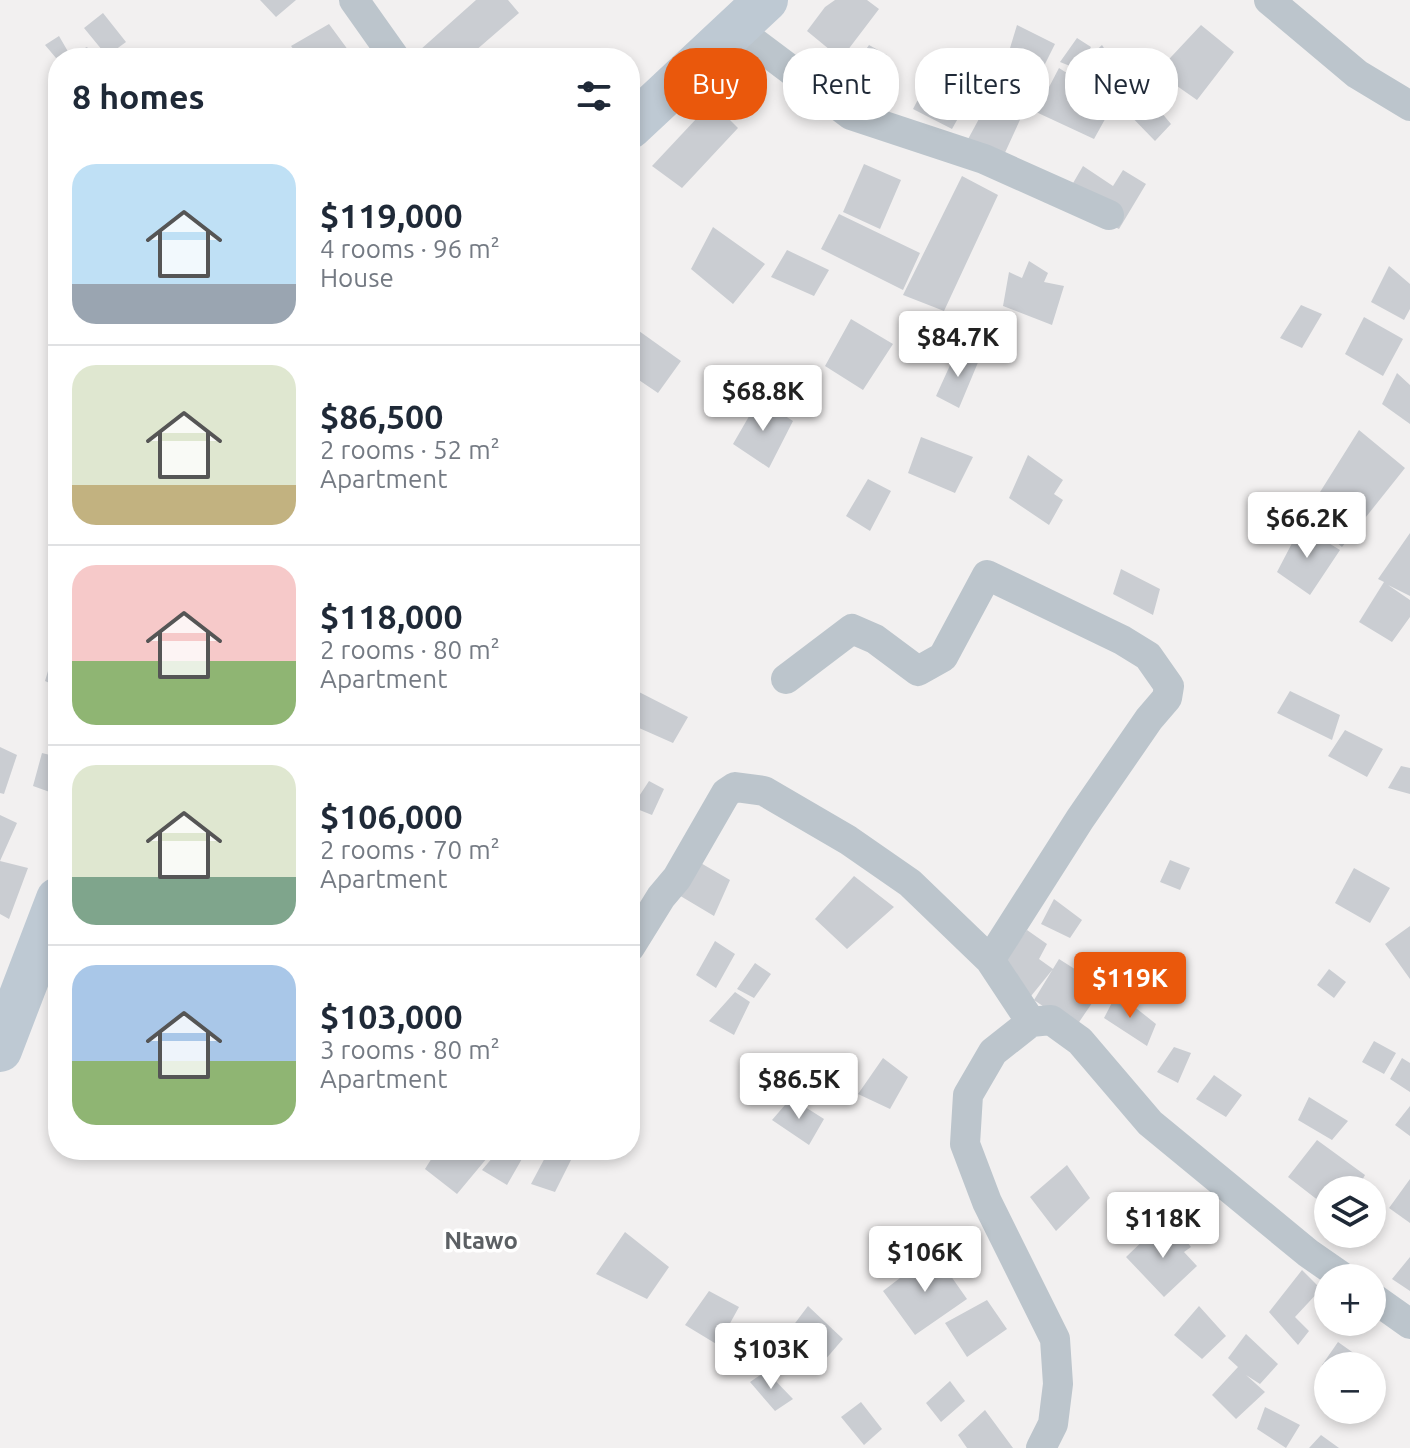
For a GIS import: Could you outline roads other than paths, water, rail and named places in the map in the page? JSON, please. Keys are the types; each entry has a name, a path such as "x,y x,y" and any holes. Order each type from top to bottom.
{"street":[{"path":"354,0 388,48"},
{"path":"1269,0 1357,74 1410,106"},
{"path":"640,118 750,14 851,115 984,159 1109,215"},
{"path":"786,679 852,629 875,639 918,671 943,657 987,575 1122,640 1148,656 1161,673 1169,686 1167,698 1080,819 990,960"},
{"path":"640,931 677,878 726,793 744,786 764,791 848,840 910,883 990,960 1031,1022"},
{"path":"0,1050 48,925"},
{"path":"1041,1448 1053,1424 1058,1384 1055,1339 987,1202 965,1144 968,1095 993,1052 1031,1022 1051,1020 1080,1041 1150,1123 1324,1264"},
{"path":"1386,1307 1410,1324"}],"district":[{"name":"Ntawo","path":"481,1240"}]}
